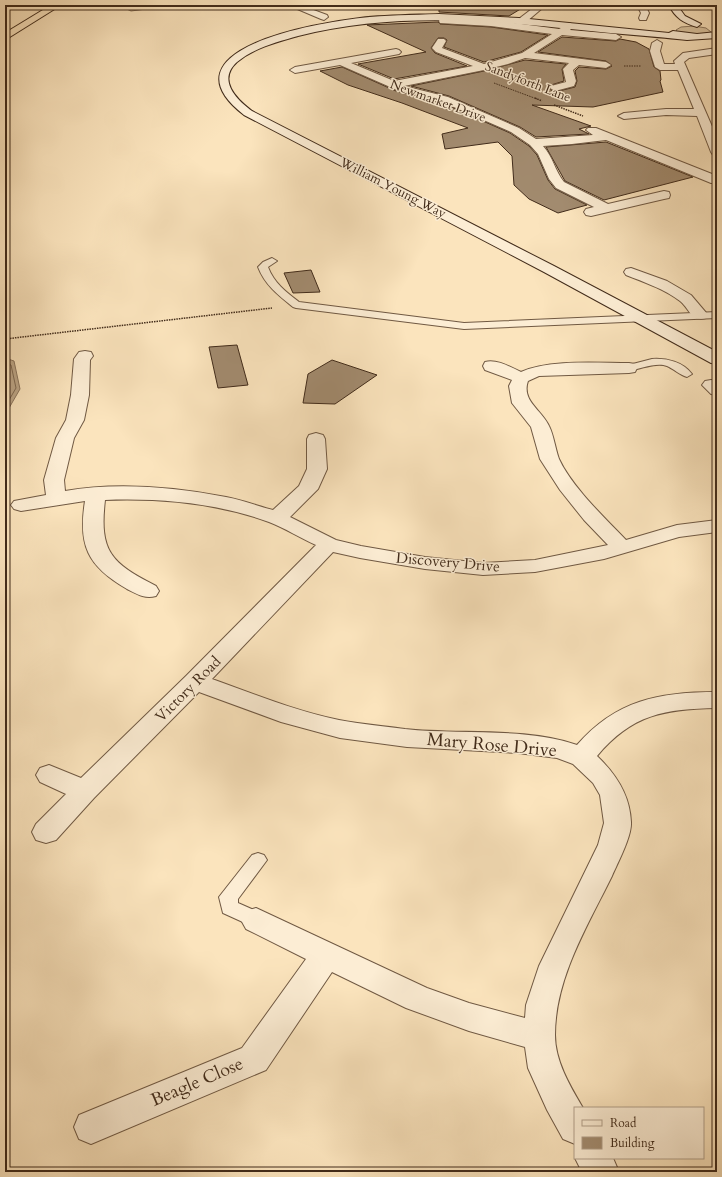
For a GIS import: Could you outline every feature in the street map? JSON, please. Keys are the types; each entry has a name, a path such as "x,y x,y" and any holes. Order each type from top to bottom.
{"highway":[{"path":"5,37 57,5"}],"street":[{"path":"292,5 324,17"},
{"path":"523,20 542,5"},
{"path":"641,5 645,13 643,18"},
{"path":"441,15 523,20 687,37 717,35"},
{"path":"441,15 491,23 616,37"},
{"name":"William Young Way","path":"441,15 363,21 296,34 252,49 236,58 223,72 222,79 227,91 240,107 248,113 717,359"},
{"path":"673,19 667,31 687,37"},
{"path":"624,31 673,19 707,26"},
{"path":"393,85 484,67 525,55 559,31 570,26"},
{"path":"703,37 717,40"},
{"path":"657,43 655,51 660,67 681,68"},
{"path":"425,45 439,44 437,48 439,50 484,67"},
{"path":"717,51 683,56 679,61 700,113 712,129 717,152"},
{"path":"294,70 396,52"},
{"path":"525,55 606,65"},
{"name":"Newmarket Drive","path":"341,62 393,85 438,98 514,130 534,143 547,160 555,179 560,184 606,208"},
{"path":"555,88 570,84 571,81 568,69 576,62"},
{"path":"624,116 660,112 700,113"},
{"path":"592,130 715,180"},
{"path":"534,143 572,141 607,136"},
{"path":"588,212 664,195"},
{"path":"631,272 662,284 686,298 700,316"},
{"path":"56,499 54,480 65,438 75,420 80,394 81,364 85,356"},
{"path":"490,366 521,378"},
{"path":"622,548 591,516 567,486 550,459 540,426 520,403 518,386 521,378 536,371 629,368"},
{"path":"277,518 308,489 317,469 316,439"},
{"path":"96,494 92,524 94,541 103,560 122,577 148,591"},
{"name":"Discovery Drive","path":"21,505 96,494 170,494 228,503 277,518 329,544 360,552 425,563 482,569 535,566 604,553 677,531 717,526"},
{"name":"Victory Road","path":"46,832 84,791 195,682 329,544"},
{"name":"Mary Rose Drive","path":"195,682 290,716 340,729 407,738 538,746 560,749 582,757 602,776 613,795 618,823 612,845 554,966 542,1005 539,1036 545,1068 559,1100 574,1125"},
{"path":"582,757 606,731 643,709 664,703 685,700 717,700"},
{"path":"49,775 84,791"},
{"path":"256,920 327,956 417,998 469,1017 539,1036"},
{"name":"Beagle Close","path":"90,1127 254,1059 327,956"},
{"path":"594,1159 601,1172"}],"lane":[{"path":"272,261 263,267 266,275 281,293 296,305 464,326 717,315"},
{"path":"629,368 657,361 677,366 686,374"},
{"path":"256,920 230,908 228,897 258,860"}],"path":[{"path":"606,65 660,67"},
{"name":"Sandyforth Lane","path":"465,71 585,117"},
{"path":"5,339 296,305"}],"shaded area":[{"path":"118,5 176,5 131,11"},
{"path":"694,26 706,28 711,32 699,35 678,32 676,30 681,27"}],"water":[{"path":"5,358 14,361 20,389 5,415"}],"building":[{"path":"439,5 527,5 509,16 439,12"},
{"path":"438,22 440,24 491,27 548,35 521,52 484,62 444,47 447,40 444,38 438,38 431,48 435,53 467,66 394,79 358,64 426,52 367,25"},
{"path":"562,37 616,41 620,39 636,42 649,49 654,67 660,71 660,81 663,92 593,107 532,105 591,126 579,129 589,134 536,137 520,127 449,96 411,86 484,71 525,60 566,64 562,69 564,81 549,87 549,89 555,92 575,87 577,81 575,71 579,67 606,69 612,66 606,61 538,52"},
{"path":"342,67 396,91 440,102 510,133 529,146 537,155 548,180 555,189 587,205 558,213 529,199 514,185 512,156 498,142 445,149 442,134 468,128 402,103 348,85 320,71"},
{"path":"606,142 693,177 604,200 565,181 546,147"},
{"path":"311,270 320,292 293,293 284,273"},
{"path":"237,345 248,385 218,388 209,347"},
{"path":"332,360 377,375 335,404 303,403 308,374"}]}
